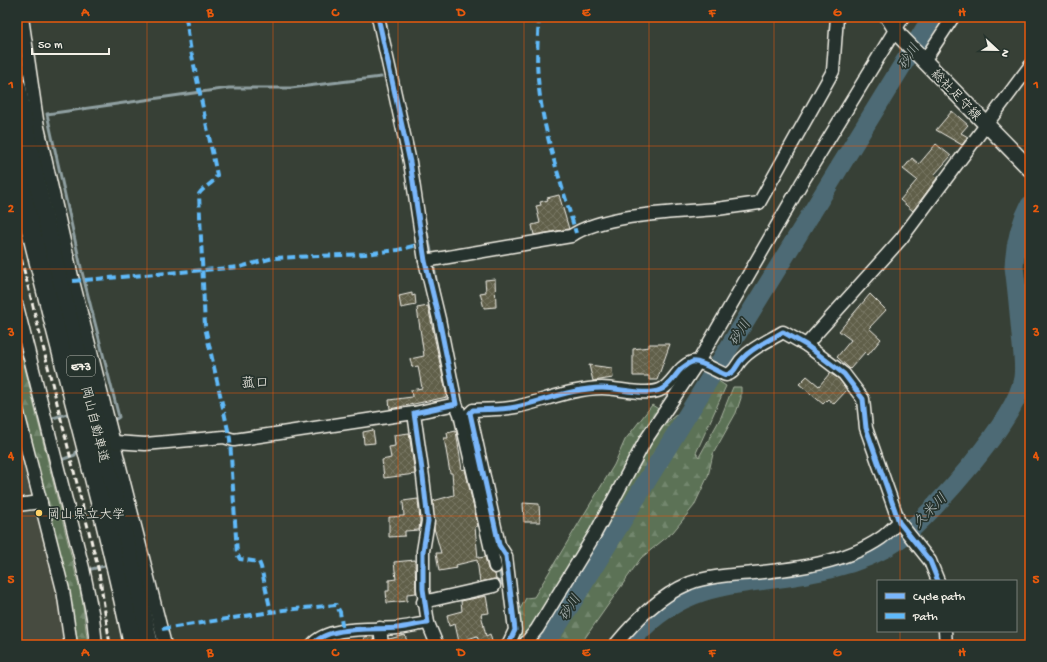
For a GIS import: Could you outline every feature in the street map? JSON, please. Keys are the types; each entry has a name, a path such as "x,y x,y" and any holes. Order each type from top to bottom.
{"highway":[{"name":"岡山自動車道","path":"17,86 46,229 120,520 149,645"},
{"name":"岡山自動車道","path":"17,170 31,234 106,524 133,645"}],"main road":[{"name":"総社足守線","path":"896,25 922,59 1030,169"}],"street":[{"path":"22,17 38,128 74,281 165,645"},
{"path":"378,17 430,260 439,320 499,545 506,556 515,630 508,645"},
{"path":"430,260 570,236 611,221 676,211 759,203 833,71 837,17"},
{"path":"922,59 953,17"},
{"path":"524,645 537,629 595,534 645,440 702,364 801,184 896,25"},
{"path":"806,345 901,239 1030,66"},
{"path":"17,306 83,570 93,617 96,645"},
{"path":"115,442 145,444 224,437 234,440 414,413 463,412 473,410 514,408 544,399 589,389 603,388 653,392 661,390 682,369 692,362 702,364 726,375 733,372 743,358 783,332 806,345 844,374 863,399 866,428 900,524 930,561 938,580"},
{"path":"17,408 63,590 71,645"},
{"path":"463,412 495,567"},
{"path":"414,413 428,521 423,552 423,602 428,623 437,645"},
{"path":"17,505 41,502"},
{"path":"615,645 648,610 665,597 691,583 712,578 778,570 824,562 869,545 900,524"},
{"path":"423,602 494,586"},
{"path":"312,645 319,638 331,633 380,628 398,628 428,623"},
{"path":"380,628 382,645"},
{"path":"945,632 946,645"}],"shaded area":[{"name":"岡山県立大学","path":"17,332 83,598 89,645 17,645"}],"green space":[{"path":"17,336 82,599 88,645 74,645 65,586 17,396"},
{"path":"717,380 726,386 696,453 699,457 721,417 733,387 741,387 741,398 736,413 713,454 708,476 694,506 673,532 641,558 580,645 530,645 599,534 648,448 664,425"},
{"path":"652,405 660,410 591,532 532,629 520,645 511,645 518,628 519,611 526,598 534,597 614,465 625,440"}],"building":[{"path":"952,111 968,125 961,133 968,137 962,145 936,130"},
{"path":"936,144 951,156 934,175 937,178 913,211 900,200 917,180 903,169 912,158 919,164"},
{"path":"559,195 569,229 534,235 532,225 540,223 536,206 541,205 540,202 548,200 547,198"},
{"path":"495,279 496,307 484,308 480,293 486,292 485,280"},
{"path":"412,293 412,296 415,295 416,305 401,308 399,296"},
{"path":"870,294 886,310 869,328 881,339 868,355 865,352 850,369 837,357 851,340 839,331"},
{"path":"428,306 447,397 390,409 389,400 412,397 411,390 422,388 418,366 412,367 410,359 424,356 417,308"},
{"path":"649,344 670,344 657,380 649,380 649,376 633,376 633,349 649,347"},
{"path":"589,365 612,368 613,378 593,381"},
{"path":"830,373 839,379 847,390 834,404 828,399 823,404 799,384 807,376 819,386"},
{"path":"373,430 375,443 364,444 363,432"},
{"path":"456,431 462,470 465,469 478,526 475,527 478,558 485,557 488,569 490,572 495,574 496,579 480,582 477,560 456,565 457,568 439,571 436,553 441,553 434,528 433,501 454,495 452,473 450,473 444,438 448,438 447,433"},
{"path":"409,433 415,474 384,478 382,460 391,458 389,447 395,446 394,435"},
{"path":"418,499 420,521 419,530 405,531 405,536 389,537 389,517 404,516 403,501"},
{"path":"523,503 539,504 540,522 524,522"},
{"path":"415,560 416,593 407,594 407,601 387,603 386,591 389,591 389,580 396,579 394,562"},
{"path":"486,596 489,613 481,614 486,636 490,634 493,645 480,645 477,636 459,642 455,624 449,626 447,615 462,611 461,601"},
{"path":"405,635 408,645 389,645 389,639"},
{"path":"373,636 374,645 365,645 364,637"}],"waterway":[{"name":"砂川","path":"543,645 560,622 932,17"},
{"path":"116,419 119,417 82,272 47,114 229,88 291,88 381,77"},
{"name":"久米川","path":"628,645 651,621 674,604 698,593 748,582 803,575 850,563 878,552 901,538 953,487 972,464 1006,417 1017,396 1023,378 1024,367 1014,267 1019,235 1023,220 1030,205"},
{"path":"425,223 432,256"},
{"path":"433,262 439,296"},
{"path":"49,419 71,413"},
{"path":"58,461 75,455 79,445"},
{"path":"87,570 109,565"},
{"path":"499,567 502,584"},
{"path":"85,609 89,631"}],"railway":[{"path":"17,242 99,572 110,645"}],"marked path":[{"path":"186,17 190,46 217,175 214,181 199,194 205,327 230,439 237,554 240,559 259,562 271,612"},
{"path":"539,17 537,70 540,98 553,156 576,233"},
{"path":"73,281 240,267 273,258 365,254 398,250 421,244"},
{"path":"162,629 284,610 336,605 340,612 343,632"}],"cycle path":[{"path":"312,645 319,639 340,631 397,628 428,623 423,589 423,551 428,521 414,413 456,404 439,319 425,261 410,162 378,17"},
{"path":"508,645 515,630 506,556 499,545 470,413 473,410 516,407 581,390 609,388 640,392 654,392 664,388 682,368 692,362 704,364 726,375 732,372 741,360 752,350 783,332 806,345 844,374 863,399 866,428 899,522 930,561 938,580"}],"place":[{"name":"岡山県立大学","path":"39,513"}],"district":[{"name":"菰口","path":"255,382"}]}
